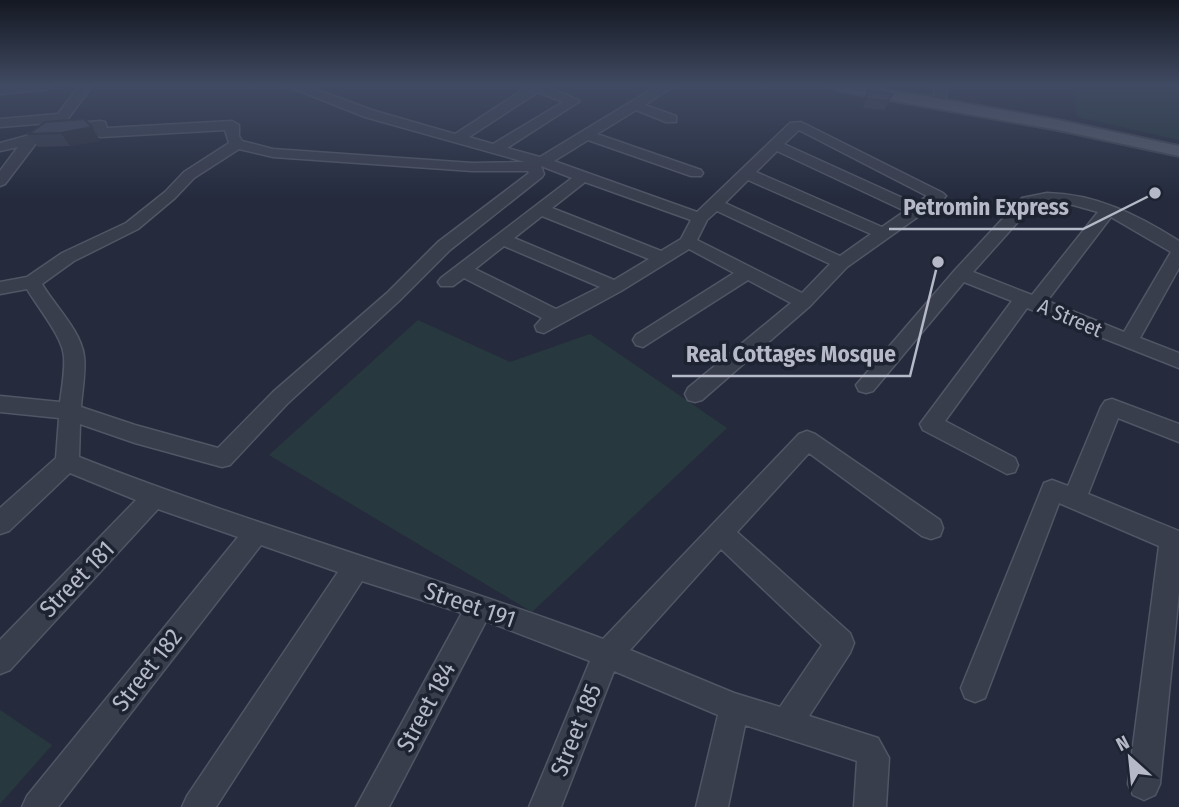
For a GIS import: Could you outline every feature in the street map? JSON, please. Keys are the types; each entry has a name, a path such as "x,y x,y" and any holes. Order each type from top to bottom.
{"main road":[{"path":"1062,124 1176,151"}],"street":[{"path":"0,404 68,411 135,434 222,458 279,398 393,297 444,246 537,173 533,166 472,166 273,153 237,144 232,136 232,125 101,133 100,125 38,124"},
{"path":"0,147 31,140 58,124"},
{"path":"405,124 542,162 700,219"},
{"path":"458,138 480,124"},
{"path":"495,149 536,124"},
{"path":"542,162 604,124"},
{"path":"462,270 550,321 615,287 688,242 700,219 795,126 800,126 938,195 841,263 804,302 695,394"},
{"path":"586,135 696,173"},
{"path":"0,181 31,140"},
{"path":"0,288 32,282 68,257 132,226 170,195 189,175 237,144"},
{"path":"775,145 916,209"},
{"path":"746,173 882,233"},
{"path":"447,282 583,176"},
{"path":"866,385 1028,201 1043,196 1060,197 1139,222 1179,251 1128,342"},
{"path":"715,204 841,263"},
{"path":"540,209 663,258"},
{"path":"1007,466 931,424 1107,211"},
{"path":"501,239 615,287"},
{"path":"688,242 804,302"},
{"path":"643,340 747,273"},
{"name":"A Street","path":"961,274 1179,361"},
{"path":"0,523 67,462 68,411 74,356 66,331 52,316 32,282"},
{"path":"1074,499 1110,408 1179,433"},
{"path":"607,654 807,440 931,528"},
{"name":"Street 191","path":"67,462 154,497 256,533 480,606 607,654 734,707 871,752 874,758 870,807"},
{"path":"975,688 1052,490 1175,542 1144,784"},
{"name":"Street 181","path":"0,660 154,497"},
{"path":"720,532 840,643 787,723"},
{"name":"Street 182","path":"38,807 256,533"},
{"path":"198,807 356,567"},
{"name":"Street 184","path":"372,807 480,606"},
{"name":"Street 185","path":"545,807 607,654"},
{"path":"712,807 734,707"}],"shaded area":[{"path":"1107,124 1179,124 1179,140"},
{"path":"418,320 510,362 590,334 727,428 532,612 269,455"},
{"path":"0,710 52,745 0,804"}],"building":[{"path":"43,124 89,124 92,127 61,133 29,134"}],"place":[{"name":"Petromin Express","path":"1155,193"},
{"name":"Real Cottages Mosque","path":"938,262"}]}
